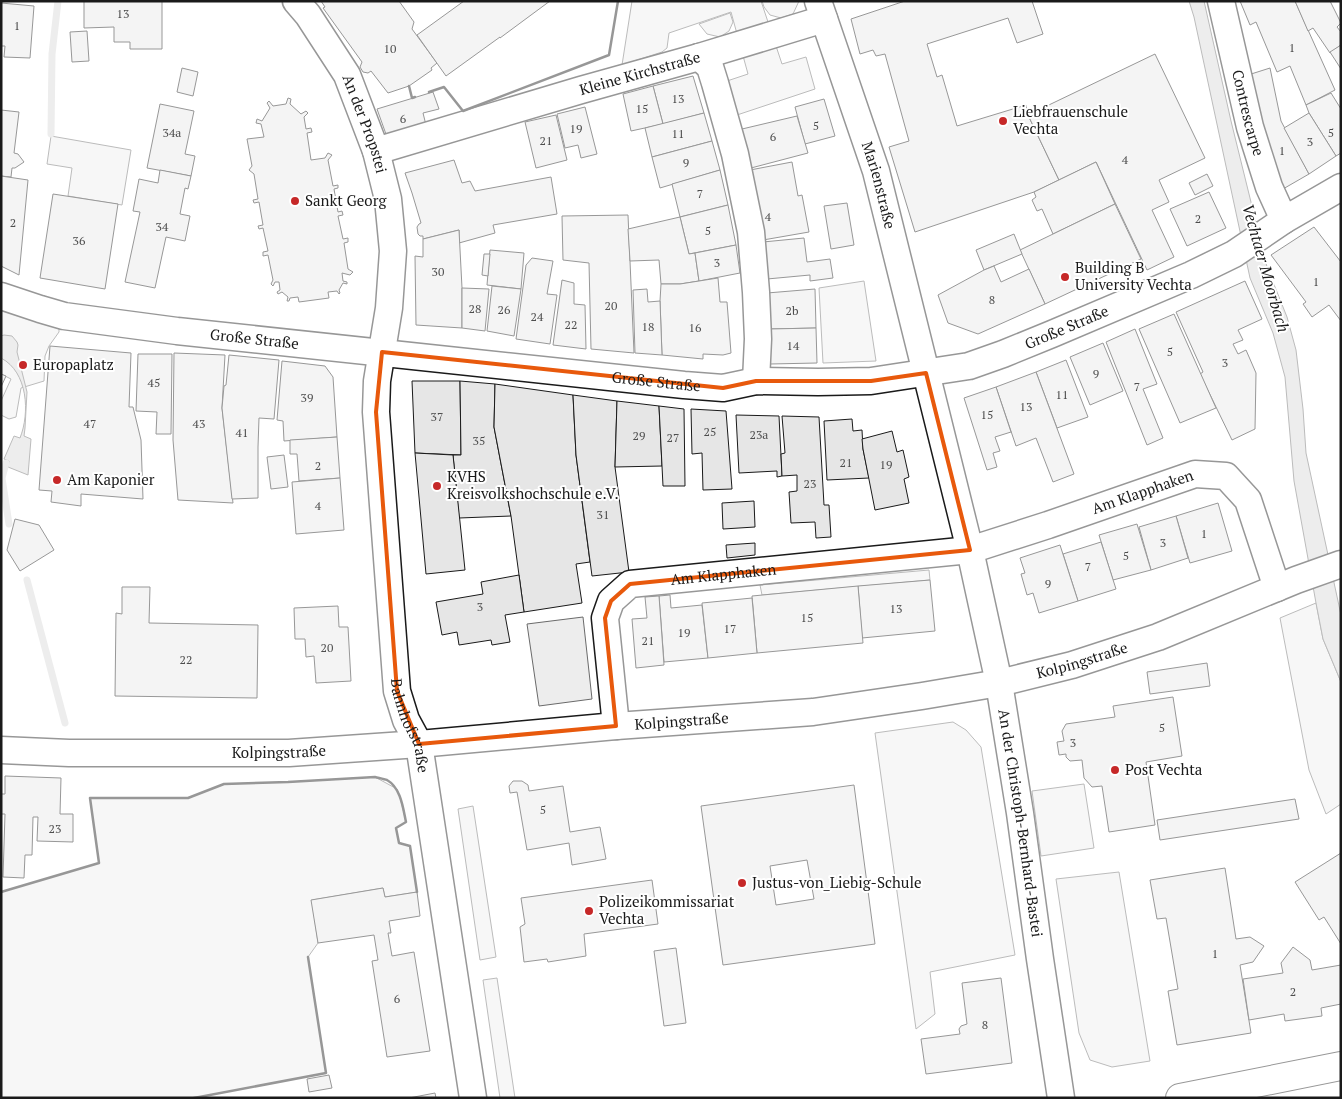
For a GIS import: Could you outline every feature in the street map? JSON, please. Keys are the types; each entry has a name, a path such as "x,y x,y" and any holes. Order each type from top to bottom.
{"main road":[{"path":"1180,1098 1341,1066"}],"street":[{"name":"An der Propstei","path":"296,1 308,15 347,75 376,151 388,199 393,251 389,308 382,352"},
{"name":"Contrescarpe","path":"1221,1 1250,127 1269,187 1274,226"},
{"path":"699,57 821,10"},
{"name":"Marienstraße","path":"821,10 876,171 926,373"},
{"name":"Kleine Kirchstraße","path":"376,151 699,57 710,68 715,83 735,154 751,232 758,339 756,381"},
{"name":"Große Straße","path":"1,296 64,316 177,331 723,388 756,381 871,381 969,366 1002,354 1191,275 1234,254 1274,226 1341,188"},
{"name":"Bahnhofstraße","path":"382,352 376,412 397,691 406,720 419,744 473,1098"},
{"path":"926,373 970,550"},
{"name":"Am Klapphaken","path":"616,726 605,618 611,601 630,584 970,550 1194,474 1226,476 1248,500 1287,584"},
{"name":"An der Christoph-Bernhard-Bastei","path":"970,550 999,683 1020,813 1061,1098"},
{"name":"Kolpingstraße","path":"1,750 69,753 289,753 813,712 999,683 1072,665 1158,637 1341,564"}],"highlighted area":[{"path":"382,352 723,388 756,381 871,381 926,373 970,550 630,584 611,601 605,618 616,726 419,744 397,691 376,412"}],"shaded area":[{"path":"632,1 761,1 782,64 806,57 815,89 737,115 727,81 748,74 731,12 669,33 667,48 662,52 622,65"},
{"path":"762,1 799,1 793,14 781,18 770,15"},
{"path":"730,13 733,22 729,31 720,37 707,34 699,24"},
{"path":"51,136 131,150 122,205 68,196 72,168 47,164"},
{"path":"864,281 876,361 823,363 819,288"},
{"name":"Europaplatz","path":"1,306 59,325 59,332 49,346 45,356 44,381 21,388 16,417 9,419 1,415 1,401 11,379 1,374"},
{"path":"929,570 930,580 762,595 760,585"},
{"path":"1316,603 1323,639 1341,682 1341,804 1326,814 1309,770 1280,618"},
{"path":"583,617 592,699 539,706 527,624"},
{"path":"953,722 966,730 981,747 1015,955 930,972 935,1014 916,1029 875,733"},
{"path":"375,777 397,789 406,822 396,828 399,843 410,846 417,892 385,897 383,888 312,900 318,943 308,957 326,1073 194,1098 1,1098 1,892 99,863 90,798 188,798 224,784"},
{"path":"1084,784 1094,848 1041,856 1032,791"},
{"path":"473,806 496,957 480,960 458,809"},
{"path":"1119,872 1150,1061 1112,1067 1090,1060 1079,1033 1056,879"},
{"path":"497,978 515,1098 500,1098 483,980"}],"water":[{"name":"Vechtaer Moorbach","path":"1189,1 1204,1 1267,267 1287,317 1296,350 1306,453 1341,615 1341,682 1323,639 1316,603 1294,481 1285,377 1273,333 1250,278"},
{"path":"1,336 12,336 17,342 17,352 27,392 24,436 31,439 28,475 8,467 9,461 4,459 14,436 20,438 26,405 22,383 17,373 10,364 1,358"}],"building":[{"path":"84,1 162,1 162,49 130,49 130,42 114,42 114,27 84,28"},
{"path":"321,1 399,1 414,22 412,29 437,63 431,68 432,70 409,86 388,93 371,71 368,73 363,72 360,67 362,62 323,8 325,7"},
{"path":"464,1 550,1 446,76 417,35"},
{"name":"Liebfrauenschule Vechta","path":"905,1 1032,1 1043,34 1017,43 1008,18 927,44 937,77 942,75 957,126 1026,105 1028,115 1059,180 1034,192 915,232 889,147 909,141 885,54 876,56 873,50 860,54 851,19"},
{"path":"1240,1 1295,1 1335,90 1306,105 1290,66 1277,72 1256,22 1250,25"},
{"path":"1295,1 1330,1 1341,23 1337,27 1341,32 1341,45 1330,53 1313,28 1308,31"},
{"path":"1,3 34,6 30,58 4,57 5,46 1,46"},
{"path":"87,31 89,61 72,62 70,32"},
{"path":"1341,45 1341,69 1330,52"},
{"path":"1155,54 1205,158 1159,180 1169,202 1152,210 1174,257 1147,270 1096,162 1059,180 1028,115"},
{"path":"182,68 198,72 193,96 177,92"},
{"path":"1270,68 1281,121 1309,174 1283,189 1248,75"},
{"path":"693,76 704,113 663,124 653,86"},
{"path":"653,86 663,124 631,131 623,94"},
{"path":"433,92 439,109 423,113 426,125 387,137 377,109"},
{"path":"1331,93 1341,109 1341,153 1336,156 1306,105"},
{"name":"Sankt Georg","path":"288,98 291,99 290,104 301,114 306,111 308,113 304,117 306,129 311,128 312,132 307,133 311,160 325,158 328,153 332,155 328,160 333,186 338,185 338,188 334,189 338,212 342,211 343,215 338,216 343,239 348,238 348,242 344,243 348,269 353,272 350,275 342,273 343,281 347,282 347,284 343,283 339,294 337,291 328,292 329,298 299,302 298,297 290,298 287,301 288,297 282,292 278,294 277,292 280,290 279,282 275,282 273,286 271,284 273,280 268,255 263,256 263,252 268,251 263,228 259,229 258,226 263,225 259,202 254,203 253,200 258,199 254,174 249,170 252,166 247,139 264,137 261,124 256,123 257,119 262,121 270,108 267,103 269,101 273,106 286,104"},
{"path":"824,99 835,136 805,144 795,107"},
{"path":"160,104 194,111 185,154 195,156 191,176 147,168"},
{"path":"585,107 597,154 581,158 578,145 565,148 557,114"},
{"path":"1,110 19,112 14,153 18,154 24,162 12,168 11,177 1,176"},
{"path":"704,113 712,141 652,157 645,128"},
{"path":"1309,113 1336,156 1309,174 1284,128"},
{"path":"556,115 567,160 536,168 525,122"},
{"path":"797,116 808,153 751,168 742,129"},
{"path":"712,141 720,170 660,188 652,157"},
{"path":"454,160 462,183 470,181 475,191 551,177 557,214 493,225 495,233 459,243 459,230 423,239 423,236 418,234 417,227 421,223 405,173"},
{"path":"792,162 798,196 802,195 809,232 763,240 750,170"},
{"path":"1096,162 1115,204 1053,234 1042,209 1037,211 1032,200 1036,197 1034,192"},
{"path":"160,170 191,176 188,189 185,188 180,214 190,216 185,241 166,237 155,288 125,282 140,212 133,211 139,179 158,183"},
{"path":"720,170 728,205 680,217 672,184"},
{"path":"1207,174 1213,186 1195,195 1189,183"},
{"path":"1,176 28,180 19,275 1,266"},
{"path":"1209,192 1226,228 1187,246 1170,209"},
{"path":"53,194 118,204 105,289 40,278"},
{"path":"847,203 854,245 831,249 824,206"},
{"path":"1115,204 1141,259 1045,304 1020,250"},
{"path":"728,205 736,245 689,254 680,217"},
{"path":"628,215 634,353 591,349 589,263 563,260 562,216"},
{"path":"680,217 689,254 695,253 699,281 661,284 659,260 630,261 628,229"},
{"path":"1314,227 1341,262 1341,321 1329,305 1312,317 1303,304 1306,302 1271,255"},
{"path":"459,230 462,328 416,325 415,256 423,257 423,239"},
{"path":"1014,234 1022,254 984,270 976,250"},
{"path":"804,238 807,262 830,259 833,278 810,281 810,275 767,279 763,242"},
{"path":"736,245 740,273 699,281 695,253"},
{"path":"490,250 524,253 521,289 487,285"},
{"path":"484,254 490,254 488,276 482,275"},
{"path":"532,258 553,261 547,294 557,295 550,344 516,339 526,265"},
{"path":"994,266 1001,282 1029,269 1045,304 978,334 948,323 938,295"},
{"path":"718,278 720,302 727,302 731,353 723,355 703,354 703,359 662,355 661,284 680,284"},
{"path":"562,280 574,283 574,304 585,305 586,349 553,345"},
{"path":"1245,281 1262,319 1238,330 1243,340 1233,344 1238,354 1246,350 1256,373 1255,429 1232,440 1200,374 1203,372 1176,312"},
{"path":"492,286 521,289 514,336 487,331"},
{"path":"462,288 489,289 485,331 462,328"},
{"path":"647,289 648,302 660,301 662,355 635,353 633,290"},
{"path":"815,289 816,328 769,329 767,293"},
{"path":"1174,314 1216,408 1180,423 1139,329"},
{"path":"816,328 817,363 770,364 769,329"},
{"path":"1135,329 1157,384 1143,389 1163,438 1147,445 1106,342"},
{"path":"1103,343 1123,391 1090,405 1070,357"},
{"path":"50,346 131,353 129,407 133,407 141,440 143,499 81,494 81,506 51,502 52,491 39,490"},
{"path":"174,353 225,355 222,408 233,503 178,500 173,440"},
{"path":"138,354 172,354 171,434 156,434 157,412 136,411"},
{"path":"229,355 279,360 274,419 259,418 258,498 232,499 222,408"},
{"path":"1066,360 1088,417 1057,428 1036,372"},
{"path":"282,361 325,366 333,377 337,437 284,441 283,421 277,420"},
{"path":"1036,372 1074,474 1053,482 1036,438 1016,446 996,387"},
{"path":"1,374 6,376 1,387"},
{"path":"412,381 460,381 461,455 415,453"},
{"path":"460,381 495,384 494,427 511,516 459,518 453,455 461,455"},
{"path":"495,384 573,395 576,455 590,562 576,564 582,603 524,612 511,516 494,427"},
{"path":"996,387 1011,432 995,437 1000,451 993,453 997,467 987,470 964,398"},
{"path":"573,395 617,401 615,467 629,572 592,576 576,455"},
{"path":"617,401 659,406 662,466 615,467"},
{"path":"659,406 684,409 685,486 663,486"},
{"path":"691,409 726,411 732,489 703,490 702,453 692,454"},
{"path":"736,415 779,416 782,476 777,477 777,471 739,473"},
{"path":"782,416 819,417 824,505 829,505 831,537 816,538 815,522 791,523 789,492 797,491 797,475 782,476 781,454 785,453"},
{"path":"852,419 853,431 862,430 863,449 869,478 827,480 824,421"},
{"path":"892,431 897,452 903,450 909,477 904,479 909,503 875,510 862,439"},
{"path":"337,437 340,478 299,481 297,454 290,454 290,440"},
{"name":"KVHS Kreisvolkshochschule e.V.","path":"415,453 453,455 465,570 426,574"},
{"path":"284,455 288,487 271,489 267,457"},
{"path":"340,478 344,530 296,534 292,482"},
{"path":"754,501 755,527 723,529 722,503"},
{"path":"1218,503 1232,551 1190,563 1176,516"},
{"path":"1176,516 1188,558 1151,570 1139,527"},
{"path":"15,519 39,525 54,550 20,571 7,550"},
{"path":"1137,524 1151,570 1113,580 1099,535"},
{"path":"1101,542 1116,589 1078,601 1063,554"},
{"path":"755,543 755,555 727,558 726,545"},
{"path":"1060,545 1078,601 1039,613 1033,593 1027,595 1021,574 1025,573 1020,558"},
{"path":"519,575 524,612 505,615 510,642 492,645 491,640 459,645 457,632 442,635 436,602 483,594 481,582"},
{"path":"930,580 935,631 862,638 858,586"},
{"path":"858,586 863,643 757,653 752,596"},
{"path":"122,587 150,587 149,623 258,625 257,698 115,696 116,613 122,614"},
{"path":"670,595 671,608 702,605 708,658 664,662 659,596"},
{"path":"659,596 664,665 636,668 632,619 647,618 645,597"},
{"path":"752,598 757,653 708,658 702,603"},
{"path":"338,606 339,627 348,627 351,681 316,683 314,656 306,657 305,639 295,639 294,608"},
{"path":"1207,663 1210,686 1150,694 1147,672"},
{"name":"Post Vechta","path":"1173,697 1182,756 1146,762 1155,825 1109,832 1102,786 1092,787 1084,778 1082,760 1070,761 1066,754 1059,755 1057,742 1064,741 1062,731 1066,724 1115,717 1113,706"},
{"path":"5,776 61,778 60,814 73,814 73,842 37,841 38,817 33,817 32,855 25,855 24,878 3,877 5,814 1,814 1,794 5,794"},
{"path":"513,781 522,781 528,785 529,791 563,786 570,832 600,827 606,859 572,865 569,843 527,850 517,792 510,793 509,786"},
{"name":"Justus-von_Liebig-Schule","path":"854,785 875,944 723,965 701,806","holes":["807,860 814,899 776,905 770,866"]},
{"path":"1295,799 1299,819 1160,840 1157,820"},
{"path":"1341,853 1341,944 1324,917 1319,920 1295,882"},
{"path":"1225,868 1236,939 1250,937 1264,946 1253,962 1240,965 1251,1033 1177,1045 1168,991 1178,989 1166,918 1157,919 1150,880"},
{"name":"Polizeikommissariat Vechta","path":"652,880 658,924 584,934 586,956 548,962 547,959 524,962 520,927 525,924 521,898"},
{"path":"383,888 385,897 417,892 420,916 389,921 391,933 388,933 392,956 414,952 430,1051 387,1057 372,961 378,960 374,935 318,943 311,900"},
{"path":"1293,947 1310,960 1312,970 1341,965 1341,1004 1321,1008 1322,1016 1285,1021 1284,1014 1249,1020 1243,979 1283,973 1281,963"},
{"path":"676,948 686,1023 664,1026 654,951"},
{"path":"1001,978 1012,1063 926,1074 921,1039 960,1034 959,1029 961,1026 967,1024 962,983"},
{"path":"329,1075 332,1088 309,1092 307,1079"},
{"path":"435,1093 436,1098 409,1098"}],"waterway":[{"path":"51,134 52,54 58,1"},
{"path":"6,463 2,478 9,524"},
{"path":"27,580 65,723"}],"wall":[{"path":"429,92 444,87 463,111 609,55 618,1"},
{"path":"409,86 412,98 415,97"},
{"path":"1,892 99,863 90,798 188,798 224,784 375,777 387,780 392,784 401,799 406,822 396,828 399,843 410,846 417,892"},
{"path":"194,1098 326,1073 308,957"}],"place":[{"name":"Liebfrauenschule Vechta","path":"1003,121"},
{"name":"Sankt Georg","path":"295,201"},
{"name":"Building B University Vechta","path":"1065,277"},
{"name":"Europaplatz","path":"23,365"},
{"name":"Am Kaponier","path":"57,480"},
{"name":"KVHS Kreisvolkshochschule e.V.","path":"437,486"},
{"name":"Post Vechta","path":"1115,770"},
{"name":"Justus-von_Liebig-Schule","path":"742,883"},
{"name":"Polizeikommissariat Vechta","path":"589,911"}]}
